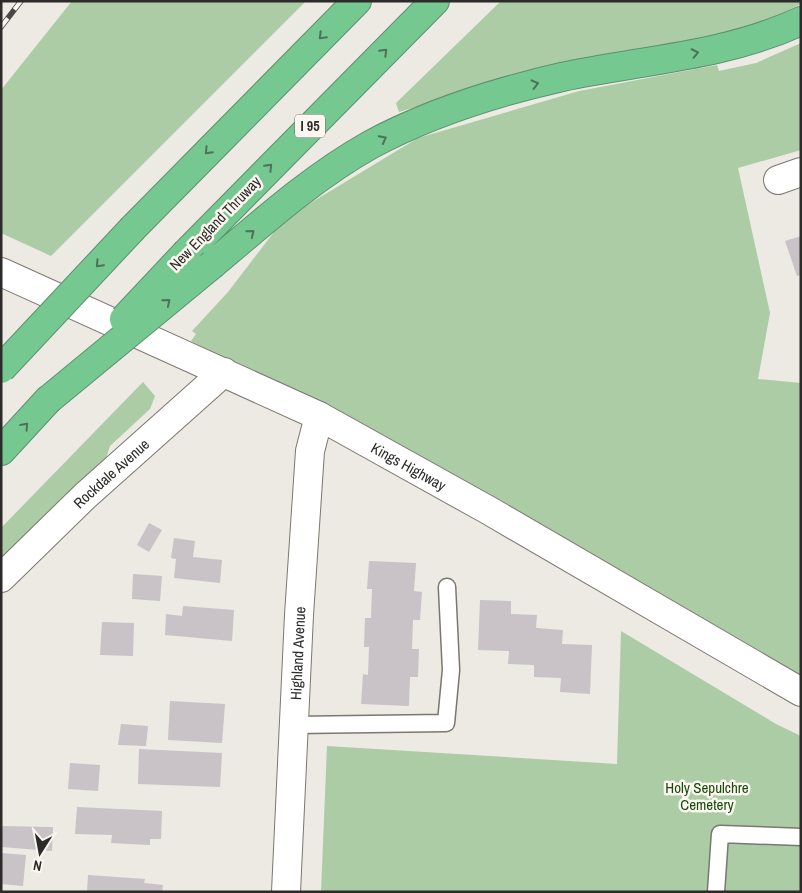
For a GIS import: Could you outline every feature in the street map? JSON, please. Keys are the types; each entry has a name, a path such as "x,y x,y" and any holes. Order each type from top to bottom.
{"highway":[{"path":"1,369 133,228 357,1"},
{"name":"New England Thruway","path":"1,451 187,252 435,1"},
{"path":"48,400 301,192 332,169 403,128 440,112 560,78 720,48 756,38 801,21"}],"street":[{"name":"Kings Highway","path":"1,272 319,416 488,510 801,692"},
{"name":"Rockdale Avenue","path":"1,578 85,496 224,372"},
{"name":"Highland Avenue","path":"286,892 310,450 319,416"}],"lane":[{"path":"294,726 446,723 451,670 447,587"},
{"path":"716,892 720,834 801,838"}],"green space":[{"path":"72,1 306,1 51,256 1,233 1,90"},
{"path":"501,1 801,1 801,4 738,35 500,80 399,112 396,103"},
{"path":"801,43 801,150 738,168 770,313 758,379 801,383 801,680 191,341 196,334 192,331 228,292 284,219 418,138 579,91 717,65 719,71 756,63"},
{"path":"143,382 155,396 150,409 110,446 102,470 1,572 1,528"},
{"name":"Holy Sepulchre Cemetery","path":"621,631 776,724 801,736 801,892 321,892 327,746 617,764"}],"building":[{"path":"801,236 801,275 797,276 785,241"},
{"path":"149,523 162,530 149,552 137,545"},
{"path":"174,538 195,541 193,557 222,560 220,583 174,578 176,559 171,558"},
{"path":"369,561 416,563 414,591 422,592 420,620 413,620 412,649 419,649 418,677 410,677 409,706 361,704 363,674 368,675 369,647 364,647 365,618 371,618 372,589 367,589"},
{"path":"133,574 162,576 160,601 132,599"},
{"path":"480,600 511,601 511,614 537,615 536,628 563,630 562,644 592,645 590,694 560,692 561,678 534,677 534,665 508,664 509,651 478,650"},
{"path":"183,606 234,610 232,641 165,635 166,614 182,616"},
{"path":"102,622 134,623 133,656 100,655"},
{"path":"170,701 225,704 222,743 168,740"},
{"path":"121,724 148,726 146,746 118,745"},
{"path":"139,749 222,753 220,787 138,784"},
{"path":"70,763 100,765 98,791 68,789"},
{"path":"77,807 162,811 161,839 150,839 150,845 111,843 112,835 75,834"},
{"path":"1,826 53,827 52,851 1,847"},
{"path":"1,853 26,855 23,886 1,884"},
{"path":"88,875 145,879 144,883 163,885 162,892 87,892"}],"railway":[{"path":"1,27 21,1"}]}
